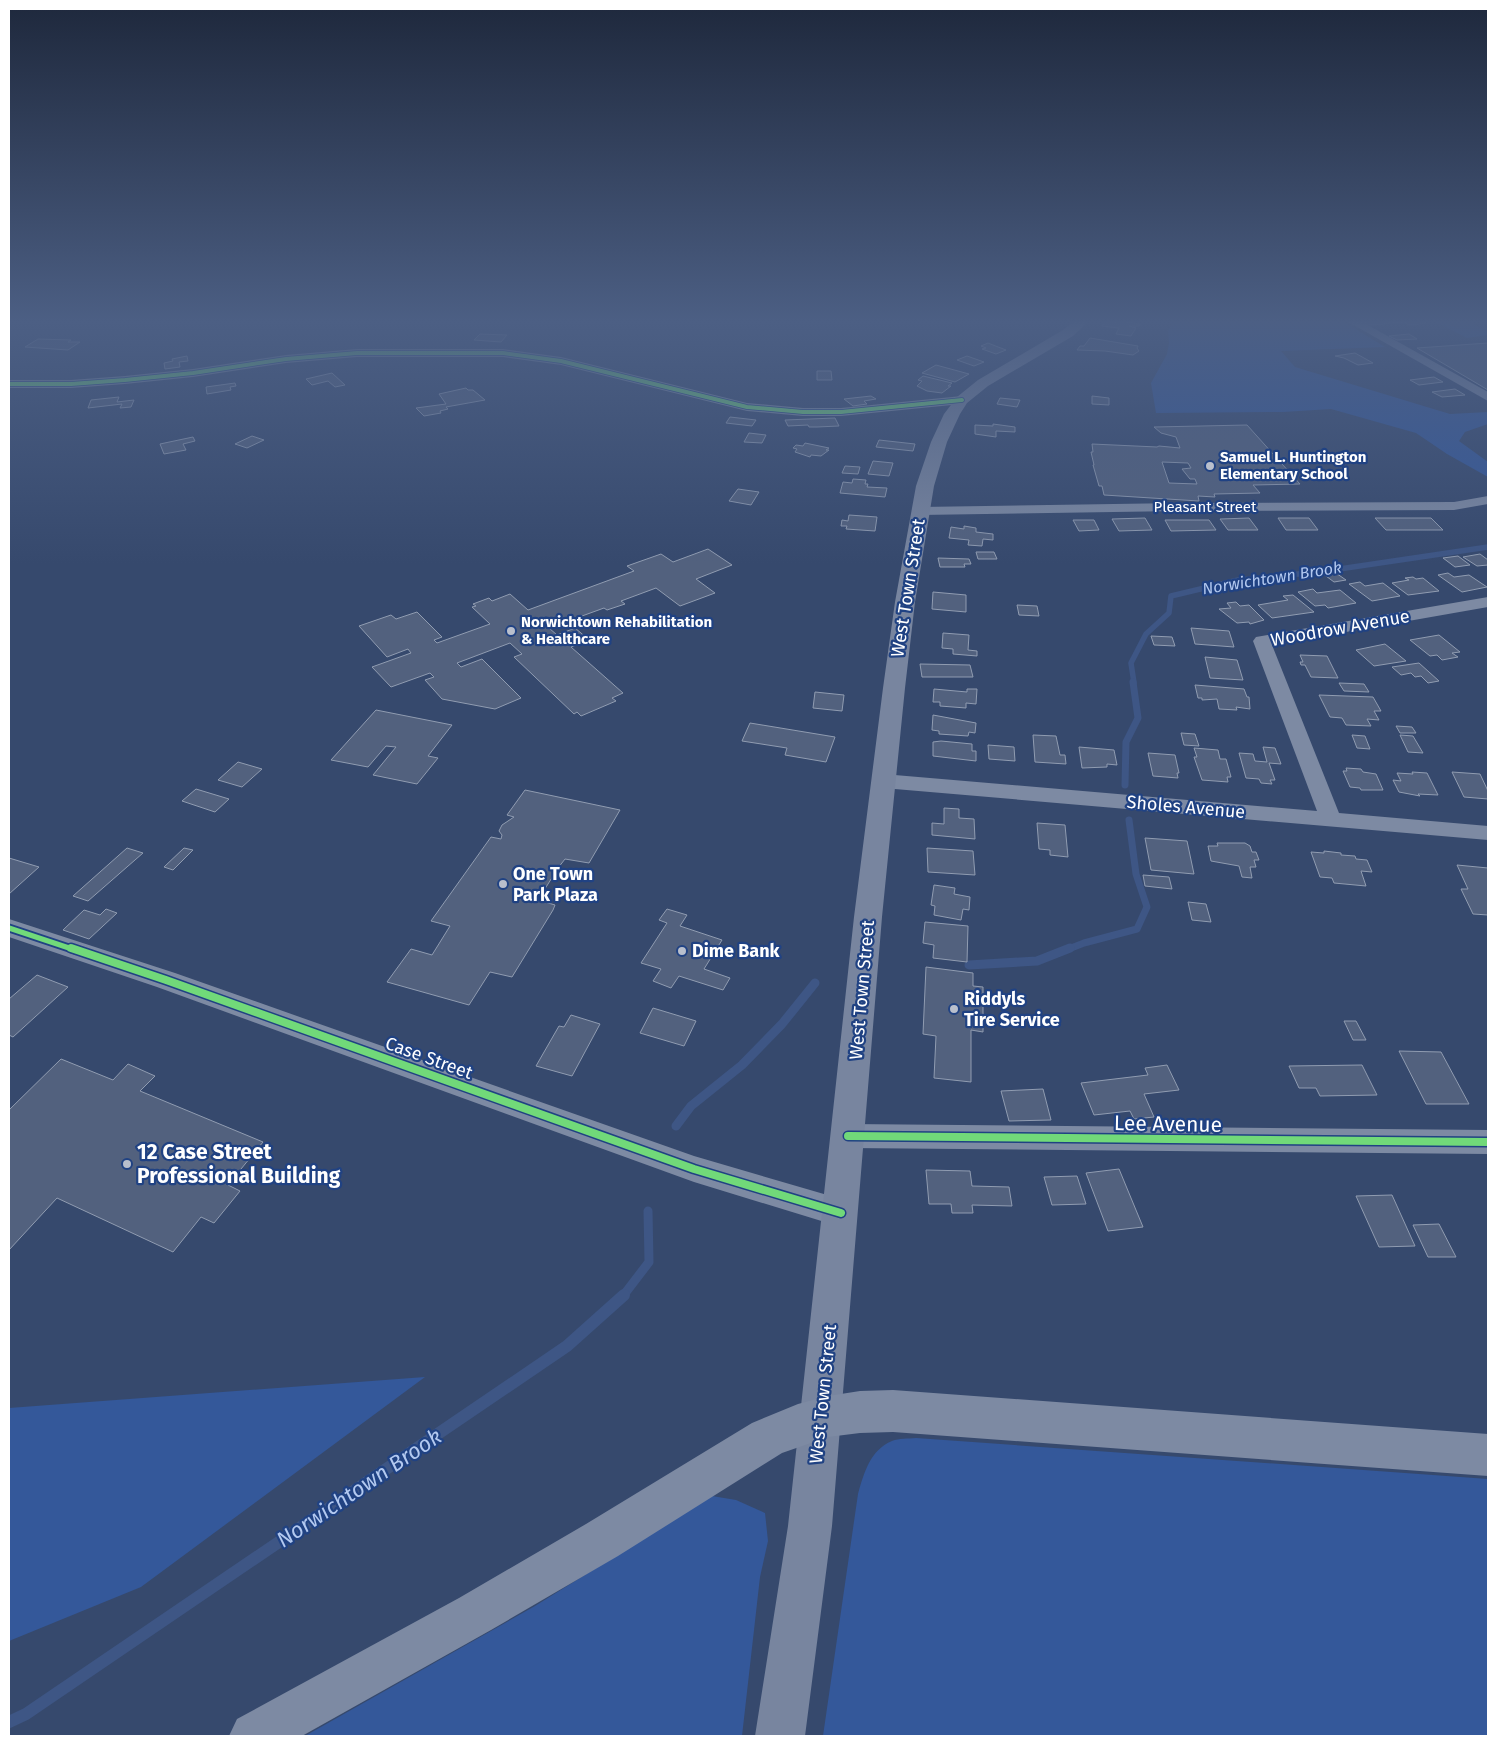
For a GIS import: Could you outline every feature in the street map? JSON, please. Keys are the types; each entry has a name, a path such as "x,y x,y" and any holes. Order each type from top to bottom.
{"highway":[{"path":"254,1736 498,1601 767,1438 794,1426 821,1418 856,1412 893,1412 1488,1455"}],"main road":[{"name":"West Town Street","path":"780,1736 810,1526 883,782 899,643 928,473 952,414 962,400"}],"street":[{"path":"720,400 746,407 803,412 841,412 958,400"},
{"name":"Pleasant Street","path":"920,511 1179,507 1454,506 1488,500"},
{"name":"Woodrow Avenue","path":"1332,820 1262,640 1488,602"},
{"name":"Sholes Avenue","path":"883,782 1488,833"},
{"name":"Case Street","path":"9,928 166,980 694,1169 841,1213"},
{"name":"Lee Avenue","path":"848,1136 1488,1142"}],"shaded area":[{"path":"1154,400 1405,400 1450,414 1488,412 1488,424 1465,432 1459,441 1488,462 1488,477 1447,454 1416,433 1331,409 1283,412 1156,413"},
{"path":"425,1377 141,1587 9,1641 9,1408"},
{"path":"916,1438 1488,1479 1488,1736 823,1736 858,1494 869,1463 878,1450 898,1439"},
{"path":"712,1496 736,1500 765,1513 768,1541 760,1577 742,1736 305,1736 535,1606"}],"building":[{"path":"91,400 118,400 117,402 134,400 131,407 120,408 122,404 88,408"},
{"path":"444,400 483,400 446,407 448,409 440,411 441,413 424,416 416,408 446,404"},
{"path":"846,400 867,400 864,401 867,404 853,406"},
{"path":"999,400 1020,400 1017,407 997,404"},
{"path":"1092,400 1109,400 1109,405 1092,404"},
{"path":"730,417 756,420 752,426 726,423"},
{"path":"835,418 839,426 788,426 785,420"},
{"path":"993,424 1015,427 1015,432 996,431 996,437 975,434 975,425 993,426"},
{"path":"1247,425 1300,484 1253,485 1260,493 1214,494 1215,497 1198,496 1199,501 1104,495 1102,486 1099,486 1093,465 1092,444 1180,448 1176,437 1161,433 1154,427","holes":["1162,462 1188,463 1191,468 1182,469 1190,479 1195,479 1197,484 1169,483"]},
{"path":"749,433 766,435 762,443 744,442"},
{"path":"252,436 264,440 247,448 235,444"},
{"path":"193,437 195,441 183,444 186,450 164,454 160,444"},
{"path":"879,440 915,444 913,451 876,447"},
{"path":"805,443 829,448 826,450 829,450 821,456 811,455 810,457 795,452 797,449 793,448 796,445 803,446"},
{"path":"873,461 893,463 889,476 868,474"},
{"path":"845,466 860,467 858,474 842,473"},
{"path":"853,479 866,480 865,484 868,484 867,487 887,488 885,497 840,493 843,482 852,483"},
{"path":"738,489 759,492 751,505 729,501"},
{"path":"849,515 877,517 875,531 846,529 847,526 841,526 842,520 848,521"},
{"path":"1145,518 1152,530 1119,531 1112,519"},
{"path":"1249,518 1258,530 1228,530 1220,519"},
{"path":"1278,518 1309,518 1318,530 1286,530"},
{"path":"1375,518 1431,518 1443,530 1386,530"},
{"path":"1073,520 1094,520 1099,530 1079,531"},
{"path":"1165,520 1209,520 1216,530 1171,531"},
{"path":"964,526 976,528 976,532 993,534 993,540 983,539 982,546 968,545 969,540 949,538 951,527 964,529"},
{"name":"Norwichtown Rehabilitation & Healthcare","path":"708,549 732,565 696,579 715,593 680,606 656,588 621,601 625,604 607,610 604,608 549,628 557,635 575,628 589,640 571,647 623,693 612,698 616,701 581,716 577,712 574,714 514,657 522,654 510,643 457,663 461,667 482,659 521,698 495,709 442,699 425,680 434,677 430,673 391,687 372,667 411,653 408,649 387,657 359,626 391,615 396,619 417,612 442,637 434,640 437,643 490,624 472,607 476,606 473,604 489,598 492,601 510,594 528,610 634,571 627,566 661,554 673,562"},
{"path":"976,552 994,552 997,559 978,559"},
{"path":"1480,554 1488,560 1488,565 1477,566 1463,557"},
{"path":"1458,556 1470,565 1455,567 1443,558"},
{"path":"938,558 969,559 971,564 964,564 965,567 940,567"},
{"path":"1333,571 1346,580 1334,582 1322,573"},
{"path":"1448,573 1454,577 1469,575 1487,587 1462,592 1438,575"},
{"path":"1413,577 1416,579 1423,578 1439,591 1408,595 1392,583 1409,580 1405,578"},
{"path":"1360,582 1365,586 1383,583 1400,596 1372,601 1349,584"},
{"path":"1313,589 1317,593 1340,590 1356,603 1328,608 1325,605 1315,606 1298,592"},
{"path":"933,592 966,595 966,612 932,609"},
{"path":"1293,595 1314,612 1272,618 1258,605 1288,600 1283,596"},
{"path":"1236,602 1240,606 1249,605 1264,620 1250,624 1249,622 1237,623 1219,609 1231,608 1227,603"},
{"path":"1017,605 1037,606 1039,616 1019,615"},
{"path":"1191,628 1229,631 1234,647 1195,644"},
{"path":"943,633 969,635 968,650 977,651 977,656 953,654 953,649 942,648"},
{"path":"1439,635 1460,652 1452,653 1458,657 1442,660 1437,655 1430,656 1410,640"},
{"path":"1151,636 1172,637 1175,646 1154,645"},
{"path":"1385,644 1406,661 1374,666 1356,650"},
{"path":"1300,655 1327,656 1338,678 1311,677 1305,665 1301,665 1300,662 1303,662"},
{"path":"1205,657 1237,660 1243,680 1210,678"},
{"path":"1419,663 1439,681 1428,683 1421,676 1415,677 1411,673 1401,675 1392,667"},
{"path":"920,664 970,665 973,677 922,677"},
{"path":"1339,683 1364,684 1369,692 1344,691"},
{"path":"1195,685 1244,689 1247,697 1249,697 1250,709 1236,707 1237,710 1219,709 1217,699 1202,700 1202,698 1198,698"},
{"path":"934,689 967,692 967,689 977,689 976,704 966,703 966,708 940,706 940,702 933,702"},
{"path":"815,692 844,695 842,711 813,708"},
{"path":"1319,695 1373,697 1381,711 1374,711 1379,720 1367,719 1371,726 1346,725 1342,718 1330,717"},
{"path":"376,710 452,725 428,756 438,758 417,784 373,775 396,747 386,746 368,767 331,760"},
{"path":"933,715 976,723 975,733 969,732 968,736 939,734 939,731 932,730"},
{"path":"750,723 835,737 826,762 785,755 787,748 742,741"},
{"path":"1396,726 1412,727 1416,733 1400,733"},
{"path":"1181,733 1195,734 1199,746 1184,745"},
{"path":"1033,735 1056,736 1060,755 1065,755 1066,764 1035,762"},
{"path":"1352,735 1365,736 1370,749 1357,748"},
{"path":"1400,735 1413,736 1423,753 1408,752"},
{"path":"933,742 972,744 972,751 976,751 976,761 933,756"},
{"path":"988,745 1014,747 1015,761 989,759"},
{"path":"1079,747 1114,750 1117,765 1107,764 1107,767 1082,768"},
{"path":"1263,747 1275,748 1281,764 1269,763 1275,780 1270,780 1272,784 1261,783 1259,779 1246,778 1239,753 1253,754 1255,761 1267,762"},
{"path":"1194,748 1218,750 1220,759 1226,759 1231,777 1227,777 1228,782 1202,780 1194,757 1197,757"},
{"path":"1148,753 1175,755 1179,773 1177,773 1178,778 1153,776"},
{"path":"238,762 262,769 242,787 218,780"},
{"path":"1346,768 1361,769 1363,772 1376,774 1383,790 1361,790 1360,788 1350,787 1343,771 1347,771"},
{"path":"1412,772 1427,773 1438,795 1418,794 1420,796 1399,792 1393,780 1401,781 1397,773 1413,774"},
{"path":"1452,772 1480,774 1488,791 1488,799 1464,797"},
{"path":"196,789 229,799 215,812 182,801"},
{"name":"One Town Park Plaza","path":"525,790 620,810 589,863 565,859 558,868 538,900 555,905 553,910 512,977 490,972 469,1005 387,982 411,949 432,955 450,926 431,921 491,837 501,839 502,835 499,831 502,825 514,817 507,815"},
{"path":"944,808 959,809 959,818 974,819 975,839 932,835 932,823 944,824"},
{"path":"1037,823 1065,825 1068,857 1050,855 1050,850 1039,849"},
{"path":"1145,838 1187,841 1194,874 1151,870"},
{"path":"1217,843 1245,843 1250,846 1252,852 1256,852 1259,860 1254,860 1256,867 1250,867 1252,878 1242,877 1239,866 1211,861 1208,846 1218,846"},
{"path":"127,848 143,853 88,901 73,896"},
{"path":"184,848 193,850 173,870 164,867"},
{"path":"927,848 973,851 975,875 928,872"},
{"path":"1324,851 1341,853 1341,855 1355,856 1356,859 1367,860 1372,872 1361,871 1366,886 1334,883 1332,878 1320,877 1311,852 1324,853"},
{"path":"9,858 39,867 9,894"},
{"path":"1457,865 1488,868 1488,915 1473,914 1461,889 1468,889"},
{"path":"1143,875 1169,877 1172,889 1145,886"},
{"path":"934,885 955,888 954,894 970,897 969,910 963,909 961,920 934,915 935,906 931,905"},
{"path":"1188,902 1206,904 1211,922 1192,920"},
{"path":"106,909 117,913 89,939 63,930 84,910 100,915"},
{"name":"Dime Bank","path":"667,909 687,915 680,926 722,940 704,969 730,978 723,990 679,976 671,988 653,981 661,969 641,963 667,923 659,920"},
{"path":"925,922 968,926 967,962 933,958 934,945 923,943"},
{"name":"Riddyls Tire Service","path":"926,967 973,973 973,986 983,987 983,1032 971,1030 971,1082 934,1078 936,1036 923,1034"},
{"path":"37,975 68,987 13,1037 9,1035 9,999"},
{"path":"653,1008 696,1021 684,1046 640,1033"},
{"path":"571,1015 600,1024 572,1076 536,1066 559,1026 564,1027"},
{"path":"1344,1021 1356,1021 1366,1040 1353,1040"},
{"path":"1399,1051 1441,1052 1469,1104 1426,1104"},
{"name":"12 Case Street Professional Building","path":"61,1059 113,1080 128,1064 155,1076 140,1091 263,1142 228,1185 240,1191 214,1223 201,1217 173,1252 57,1198 9,1250 9,1110"},
{"path":"1167,1065 1179,1090 1144,1094 1154,1117 1134,1119 1130,1111 1094,1115 1081,1083 1148,1075 1145,1068"},
{"path":"1362,1065 1377,1095 1320,1096 1316,1088 1299,1088 1289,1066"},
{"path":"1043,1089 1051,1120 1009,1121 1001,1091"},
{"path":"1119,1169 1143,1227 1108,1231 1086,1173"},
{"path":"926,1170 970,1171 972,1186 1009,1187 1012,1206 972,1205 973,1213 952,1213 951,1204 929,1204"},
{"path":"1077,1176 1086,1204 1052,1205 1044,1177"},
{"path":"1392,1195 1415,1246 1379,1247 1356,1196"},
{"path":"1439,1224 1456,1257 1428,1257 1413,1225"}],"waterway":[{"name":"Norwichtown Brook","path":"1134,683 1131,663 1146,634 1169,613 1171,596 1238,580 1319,572 1488,547"},
{"name":"Norwichtown Brook","path":"1125,785 1126,742 1138,718 1133,682"},
{"name":"Norwichtown Brook","path":"1066,950 1084,943 1137,929 1147,907 1136,874 1129,820"},
{"name":"Norwichtown Brook","path":"969,965 1037,961 1070,948"},
{"name":"Norwichtown Brook","path":"676,1126 691,1106 742,1065 782,1024 815,983"},
{"name":"Norwichtown Brook","path":"623,1296 649,1262 648,1211"},
{"name":"Norwichtown Brook","path":"9,1722 26,1714 567,1346 623,1296"}],"cycle path":[{"path":"720,400 747,407 803,412 841,412 958,400"},
{"path":"9,928 166,980 694,1169 841,1213"},
{"path":"848,1136 1488,1142"}],"place":[{"name":"Samuel L. Huntington Elementary School","path":"1210,466"},
{"name":"Norwichtown Rehabilitation & Healthcare","path":"511,631"},
{"name":"One Town Park Plaza","path":"503,884"},
{"name":"Dime Bank","path":"682,951"},
{"name":"Riddyls Tire Service","path":"954,1009"},
{"name":"12 Case Street Professional Building","path":"127,1164"}]}
